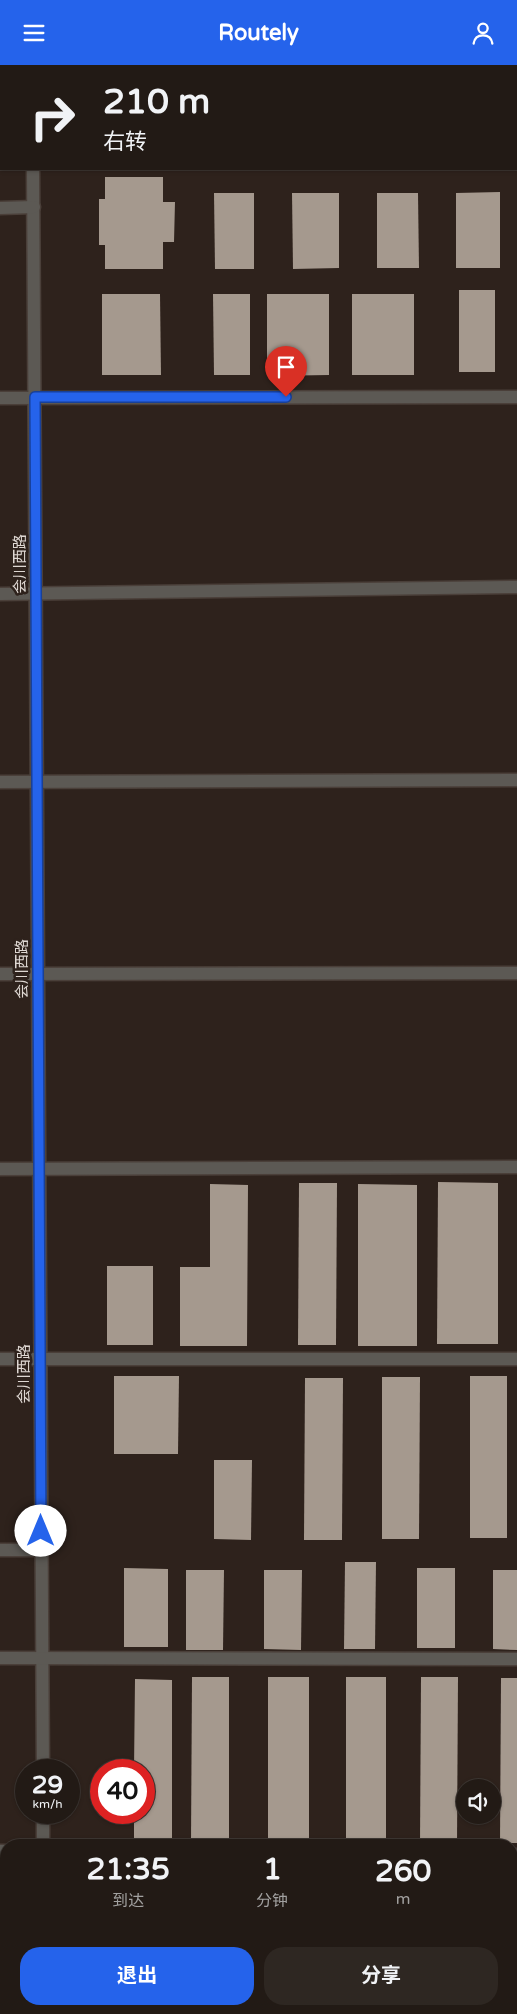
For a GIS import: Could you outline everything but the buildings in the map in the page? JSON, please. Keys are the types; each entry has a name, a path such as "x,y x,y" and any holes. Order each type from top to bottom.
{"street":[{"name":"会川西路","path":"33,170 43,1759"},
{"path":"0,208 34,207"},
{"path":"0,398 517,397"},
{"path":"0,594 517,587"},
{"path":"0,782 517,781"},
{"path":"0,974 517,973"},
{"path":"0,1169 517,1167"},
{"path":"0,1359 517,1359"},
{"path":"0,1550 42,1550"},
{"path":"0,1658 517,1659"},
{"path":"43,1824 43,1839"}],"route":[{"path":"41,1531 35,397 286,397"}]}
